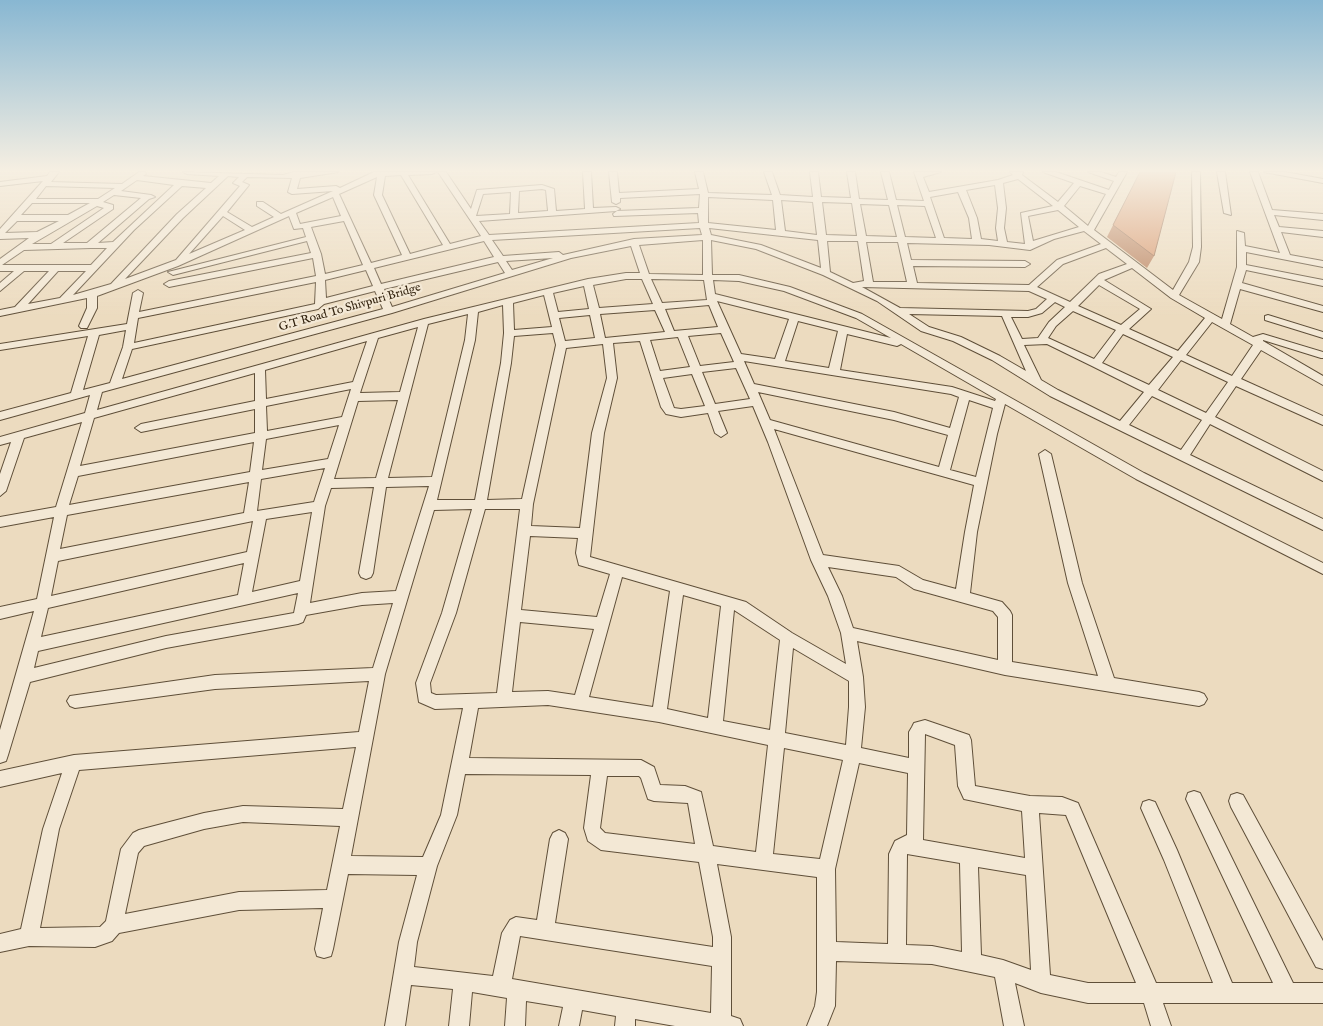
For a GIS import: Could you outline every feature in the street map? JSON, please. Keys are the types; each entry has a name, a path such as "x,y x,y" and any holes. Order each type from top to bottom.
{"street":[{"path":"0,235 12,220"},
{"path":"0,263 39,235 68,220"},
{"path":"54,246 92,220"},
{"path":"89,246 120,220"},
{"path":"62,301 140,220"},
{"path":"114,287 149,248 178,220"},
{"path":"175,264 215,220"},
{"path":"235,220 251,230"},
{"path":"0,314 92,294 114,287 175,264 274,220"},
{"path":"293,220 294,225 306,225 335,220"},
{"path":"346,220 377,289 389,310"},
{"path":"389,220 407,257"},
{"path":"432,220 448,247"},
{"path":"473,220 497,258 511,275"},
{"path":"618,220 623,244"},
{"path":"704,220 708,242 707,272 712,299 758,402 848,634 856,677 858,707 853,753 826,869 827,992 825,1006 817,1026"},
{"path":"704,225 708,220"},
{"path":"780,220 781,233"},
{"path":"820,220 826,273"},
{"path":"858,220 869,285"},
{"path":"896,220 913,286"},
{"path":"934,220 941,241"},
{"path":"974,220 987,251"},
{"path":"1001,220 1000,228 1003,243"},
{"path":"1025,220 1030,247"},
{"path":"1074,220 1174,296 1257,342 1318,378 1322,352 1264,337 1257,342 1235,380 1183,456"},
{"path":"907,263 987,251 1003,243 1030,247 1051,237 1087,230 1093,220"},
{"path":"1174,296 1194,262 1197,247 1197,220"},
{"path":"1271,220 1286,257"},
{"path":"306,225 317,254 322,278 321,302"},
{"path":"0,347 94,333 134,321 368,268 484,238 704,225 822,238 941,241 987,251 1025,264"},
{"path":"1275,228 1323,234"},
{"path":"1225,324 1242,267 1240,233"},
{"path":"0,235 39,235"},
{"path":"151,273 160,276 259,249 311,238"},
{"name":"G.T Road To Shivpuri Bridge","path":"0,416 96,392 115,385 389,310 511,275 569,256 623,244 665,238 758,247 826,273 898,311 925,329 957,340 996,358 1036,384 1323,525"},
{"path":"634,242 645,275 660,306 696,369 721,433"},
{"path":"23,246 114,245"},
{"path":"1031,288 1060,262 1105,245"},
{"path":"1241,248 1323,264"},
{"path":"169,284 317,254"},
{"path":"128,347 311,309 318,306 321,302 497,258 553,254 569,256"},
{"path":"1042,340 1052,324 1107,273 1132,265"},
{"path":"1242,267 1323,283"},
{"path":"0,268 92,268"},
{"path":"0,288 22,268"},
{"path":"17,311 56,268"},
{"path":"0,441 91,411 260,368 424,322 508,303 548,291 617,276 707,272 787,289 850,312 962,374 1000,402 1323,569"},
{"path":"1096,364 1122,329 1145,311 1146,308 1099,280"},
{"path":"588,282 605,341 612,378 598,433 584,561 617,572 677,586 741,606 787,637 856,677"},
{"path":"849,284 1031,288 1323,421"},
{"path":"1238,285 1323,309"},
{"path":"504,699 527,504 560,345 548,291"},
{"path":"115,385 128,347 138,293"},
{"path":"84,326 92,308 92,294"},
{"path":"898,311 1034,313 1054,298"},
{"path":"554,315 660,306 712,299 909,346"},
{"path":"508,303 509,333 499,405 480,504 449,613 423,683 424,697 435,702 548,698 660,715 916,766"},
{"path":"324,949 378,674 437,481 470,340 473,310"},
{"path":"1005,313 1036,384"},
{"path":"1122,426 1211,317"},
{"path":"779,362 794,318"},
{"path":"1268,318 1323,335"},
{"path":"366,573 382,482 424,322"},
{"path":"560,345 726,329"},
{"path":"509,333 558,330"},
{"path":"834,371 843,330"},
{"path":"76,396 94,333"},
{"path":"24,677 166,642 295,619 301,615 304,586 319,506 373,337"},
{"path":"644,338 670,411 681,412 712,409 758,402"},
{"path":"1018,342 1042,340 1096,364 1302,464 1323,477"},
{"path":"657,374 739,361 779,362 965,394 1000,402"},
{"path":"244,600 252,556 261,435 260,368"},
{"path":"141,428 359,384"},
{"path":"750,387 894,416 953,434"},
{"path":"0,755 3,732 24,677 54,556 62,509 96,392"},
{"path":"943,473 965,394"},
{"path":"355,397 404,396"},
{"path":"962,598 971,532 1000,402"},
{"path":"73,472 346,420"},
{"path":"766,423 943,473 982,482"},
{"path":"0,491 4,464 19,436"},
{"path":"1045,454 1075,583 1108,684"},
{"path":"0,522 62,509 333,462"},
{"path":"325,484 437,481"},
{"path":"430,505 527,504"},
{"path":"54,556 255,516 319,506"},
{"path":"523,531 587,533"},
{"path":"0,613 252,556"},
{"path":"818,560 899,572 919,585 962,598 993,604 1004,611 1005,668"},
{"path":"580,704 617,572"},
{"path":"31,646 304,586"},
{"path":"660,715 677,586"},
{"path":"302,610 362,599 402,597"},
{"path":"715,726 728,601"},
{"path":"514,615 601,624"},
{"path":"848,634 1005,668 1199,699"},
{"path":"764,861 778,740 787,637"},
{"path":"75,701 215,682 378,674"},
{"path":"395,1026 402,975 428,866 449,814 472,702"},
{"path":"897,953 898,854 901,847 913,842 916,832 918,729 925,727 957,736 964,743 966,786 970,793 1030,804 1062,805 1072,809 1150,993 1161,1026"},
{"path":"0,778 74,763 365,739"},
{"path":"30,937 51,829 74,763"},
{"path":"402,975 464,981 627,1006 692,1022 727,1024 720,958 720,925 704,853 695,798 685,794 654,794 648,773 641,768 600,766 459,766"},
{"path":"600,766 592,824 598,839 601,841 826,869"},
{"path":"1194,799 1287,992"},
{"path":"1237,801 1323,960"},
{"path":"1030,804 1040,983"},
{"path":"1149,808 1171,856 1226,993"},
{"path":"0,942 30,937 100,937 106,935 114,925 130,849 139,839 204,821 243,814 351,818"},
{"path":"545,929 559,839"},
{"path":"906,845 969,858 1033,868"},
{"path":"969,858 972,961"},
{"path":"341,865 428,866"},
{"path":"114,925 239,901 334,899"},
{"path":"515,1026 509,989 513,928 521,926 545,929 720,958"},
{"path":"826,952 932,955 972,961 1003,969 1040,983 1088,993 1323,993"},
{"path":"1003,969 1014,1026"},
{"path":"459,1026 464,981"},
{"path":"569,1026 574,998"},
{"path":"625,1026 627,1006"}],"building":[{"path":"1116,220 1163,220 1154,256 1113,225"}]}
